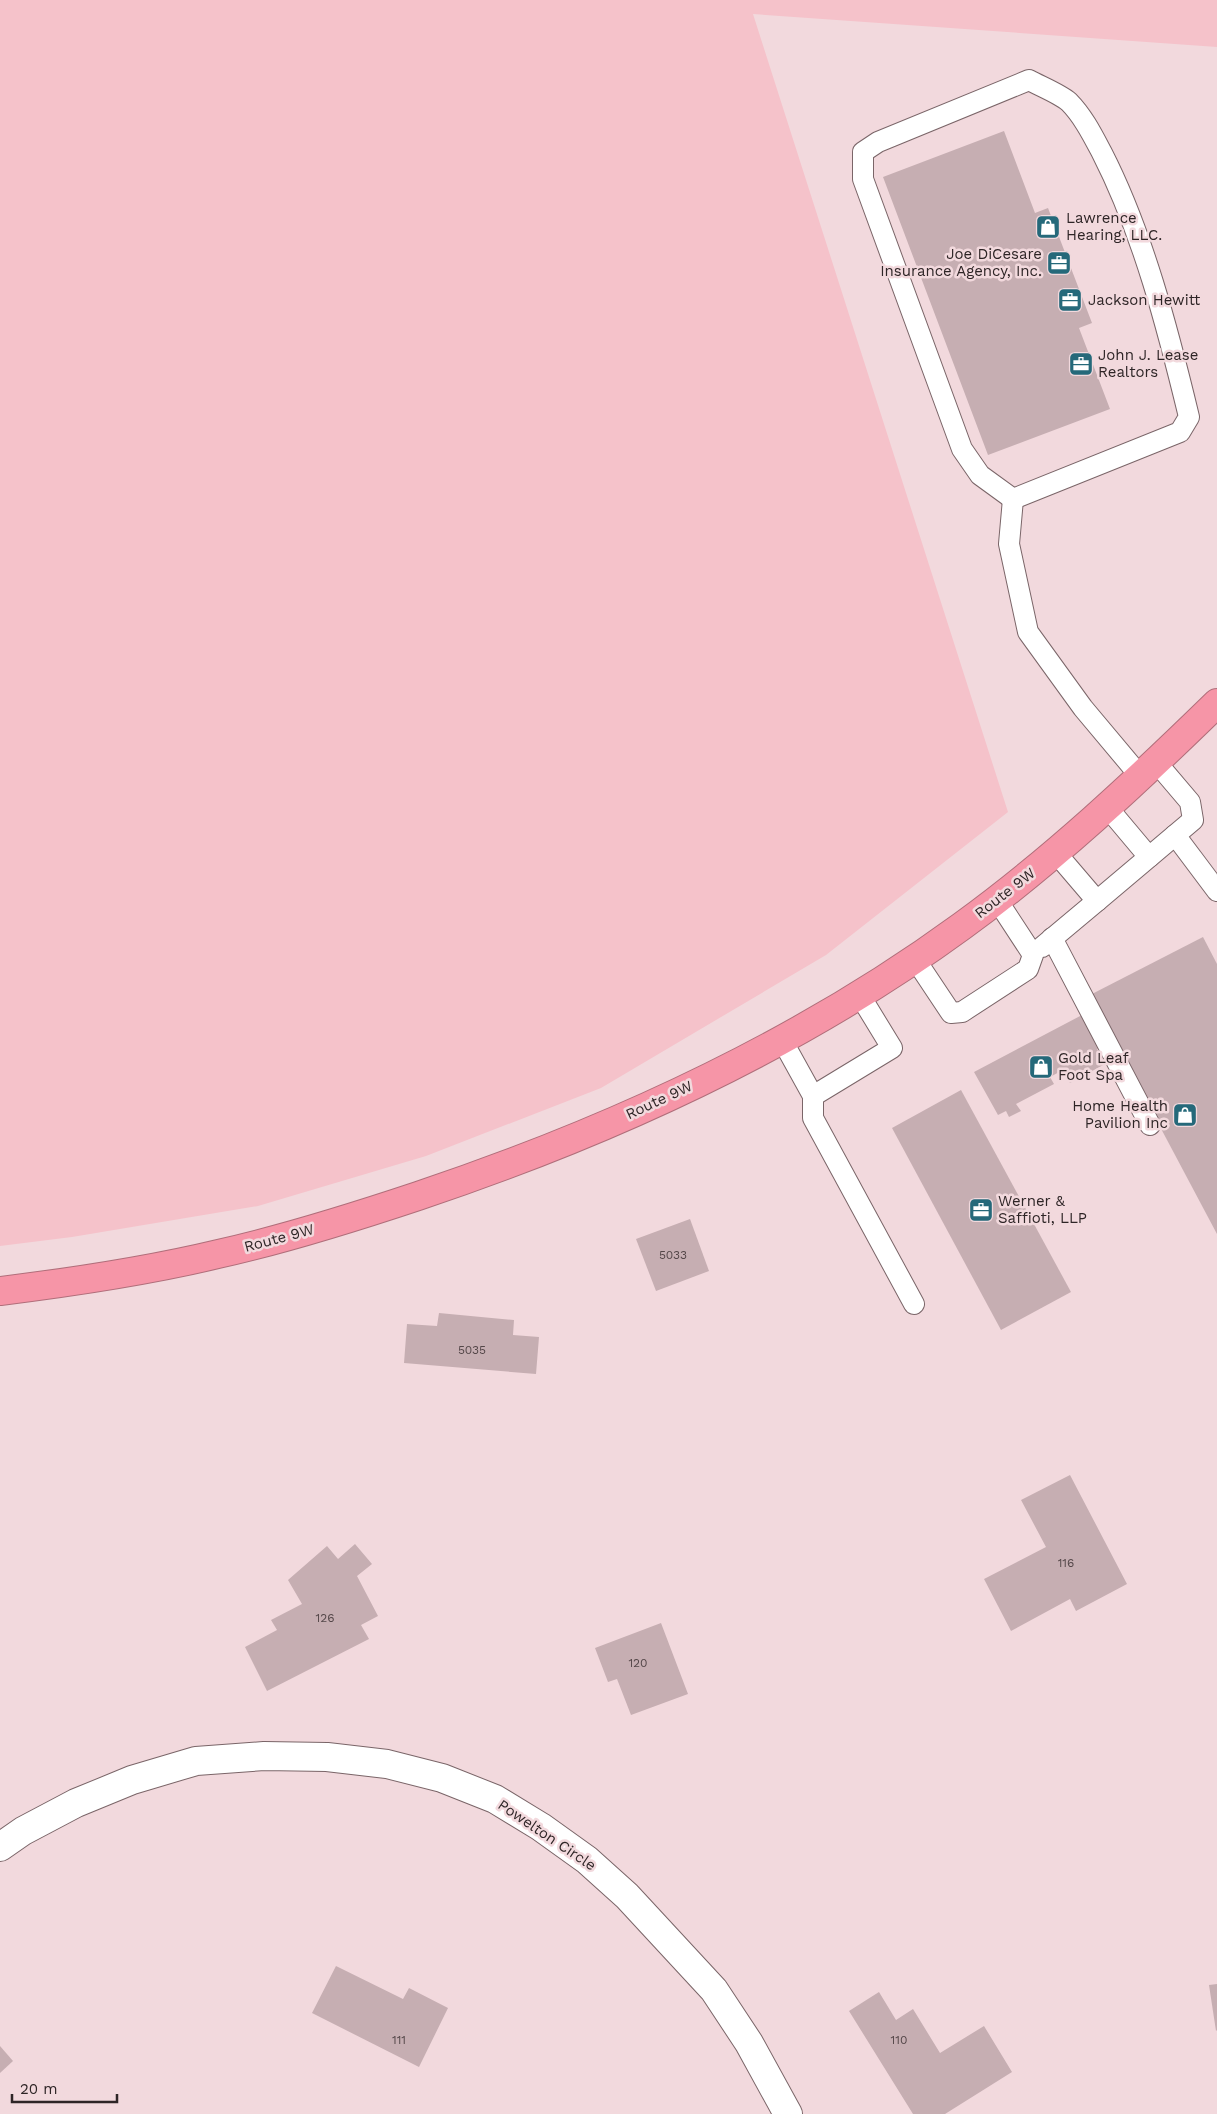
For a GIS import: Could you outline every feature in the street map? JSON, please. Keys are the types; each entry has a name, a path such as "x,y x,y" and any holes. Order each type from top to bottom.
{"highway":[{"name":"Route 9W","path":"0,1291 110,1275 220,1254 336,1223 461,1182 578,1137 694,1084 782,1040 859,994 915,959 997,900 1056,853 1217,703"}],"street":[{"name":"Powelton Circle","path":"0,1847 23,1830 76,1803 132,1780 196,1761 264,1756 327,1757 387,1764 442,1778 495,1799 541,1827 588,1860 627,1896 714,1990 749,2043 788,2114"}],"lane":[{"path":"1028,80 1068,101 1089,128 1113,175 1141,246 1178,374 1188,417 1180,432 1013,499 980,475 962,449 863,179 863,152 878,142 1028,80"},
{"path":"915,959 951,1013 962,1012 1028,969 1033,955 1194,820 1190,802 1148,769 1083,708 1028,632 1009,544 1013,499"},
{"path":"1107,807 1149,857"},
{"path":"1175,835 1217,891"},
{"path":"1056,853 1096,901"},
{"path":"997,900 1033,955"},
{"path":"1052,938 1150,1125"},
{"path":"813,1096 892,1048 859,994"},
{"path":"782,1040 813,1096 813,1118 914,1304"}],"shaded area":[{"path":"0,0 1217,0 1217,47 753,14 1008,812 826,955 601,1088 426,1156 258,1206 72,1237 0,1246"}],"building":[{"path":"1004,131 1035,213 1048,208 1092,323 1079,328 1110,409 988,455 883,177"},
{"name":"Home Health Pavilion Inc","path":"1203,937 1217,964 1217,1234 1090,995"},
{"name":"Gold Leaf Foot Spa","path":"1082,1015 1100,1048 1097,1049 1105,1064 1070,1083 1063,1070 1050,1077 1054,1084 1016,1104 1021,1111 1009,1117 1006,1111 998,1115 974,1072"},
{"name":"Werner & Saffioti, LLP","path":"961,1090 1071,1292 1001,1330 892,1128"},
{"path":"690,1219 709,1271 656,1291 636,1239"},
{"path":"439,1313 514,1320 513,1335 539,1337 536,1374 404,1363 407,1324 437,1326"},
{"path":"1070,1475 1127,1584 1076,1611 1070,1599 1011,1631 984,1579 1046,1547 1021,1500"},
{"path":"355,1544 372,1564 357,1576 378,1616 361,1625 369,1639 267,1691 245,1647 277,1630 271,1620 302,1604 288,1580 327,1546 338,1559"},
{"path":"661,1623 688,1694 631,1715 617,1679 608,1682 595,1648"},
{"path":"336,1966 403,1999 409,1988 448,2008 419,2067 312,2013"},
{"path":"1217,1984 1217,2030 1216,2031 1209,1985"},
{"path":"879,1992 896,2020 913,2009 940,2053 984,2026 1012,2072 945,2114 913,2114 849,2011"},
{"path":"0,2046 13,2061 0,2073"}],"place":[{"name":"Lawrence Hearing, LLC.","path":"1048,227"},
{"name":"Joe DiCesare Insurance Agency, Inc.","path":"1059,263"},
{"name":"Jackson Hewitt","path":"1070,300"},
{"name":"John J. Lease Realtors","path":"1081,364"},
{"name":"Gold Leaf Foot Spa","path":"1041,1067"},
{"name":"Home Health Pavilion Inc","path":"1185,1115"},
{"name":"Werner & Saffioti, LLP","path":"981,1210"}]}
